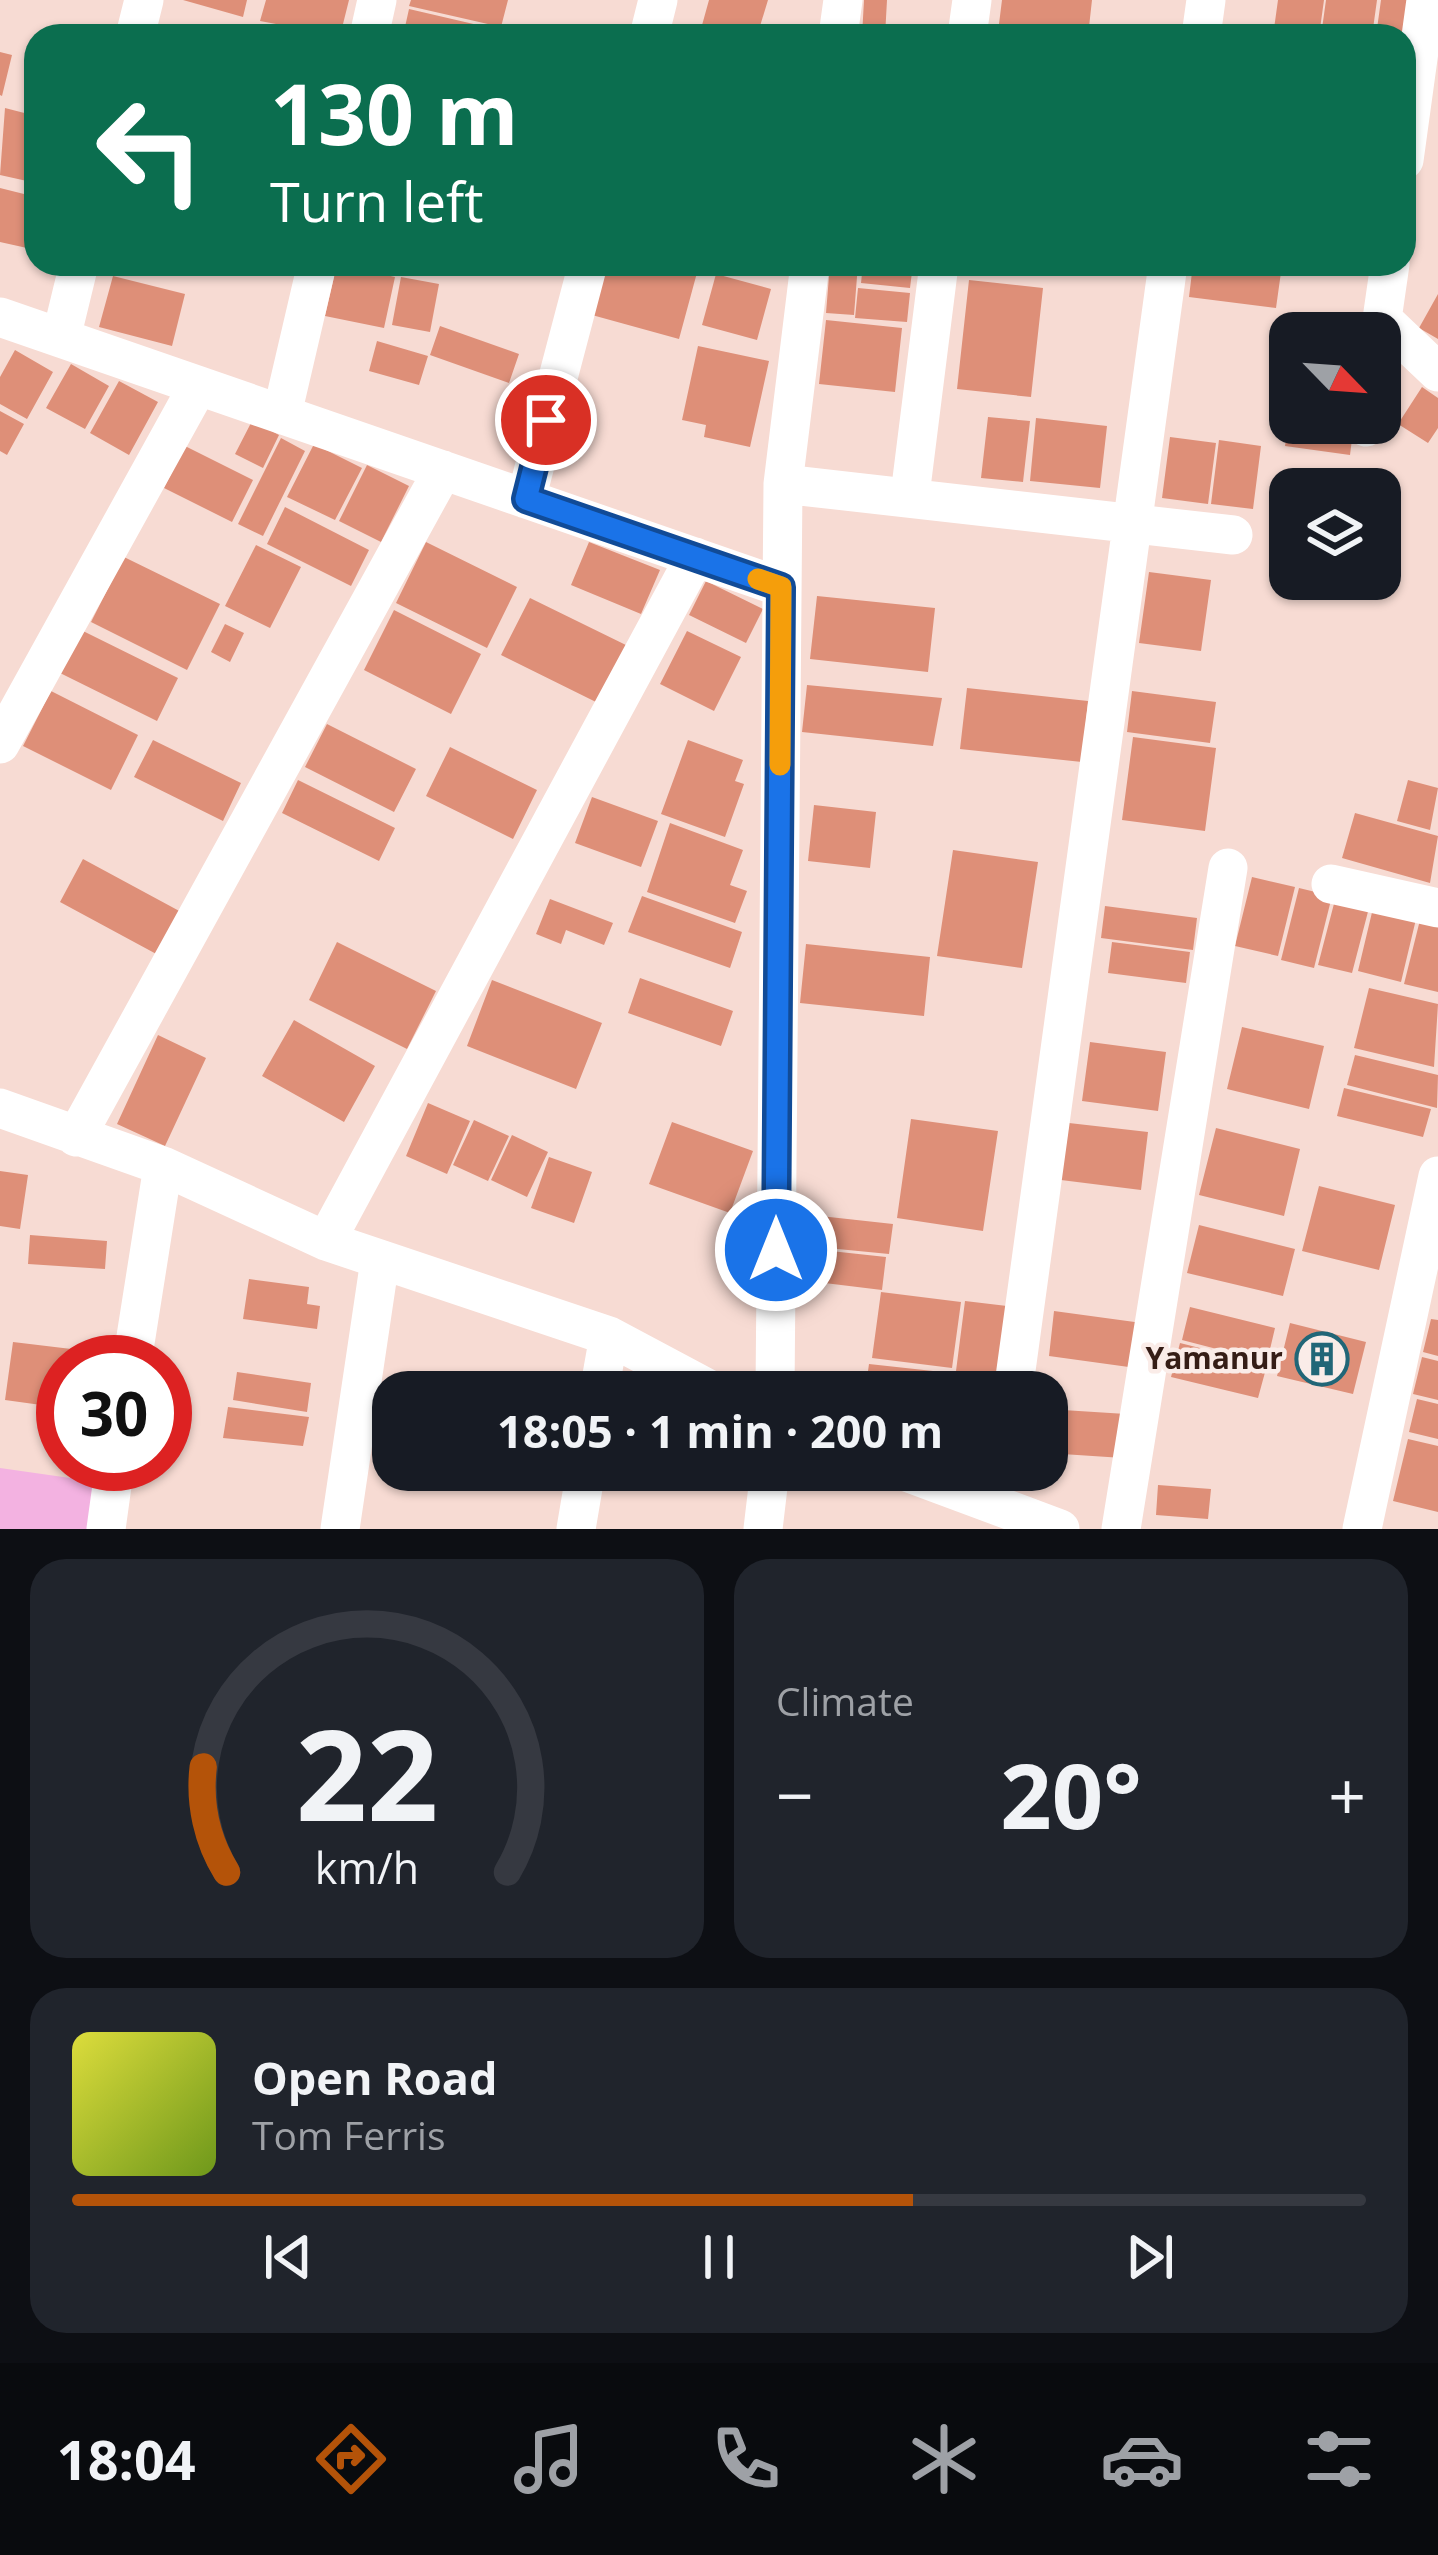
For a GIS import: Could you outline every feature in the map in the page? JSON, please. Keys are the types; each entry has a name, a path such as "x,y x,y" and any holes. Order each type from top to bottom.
{"street":[{"path":"1416,73 1426,0"},
{"path":"61,338 77,276"},
{"path":"282,414 313,276"},
{"path":"526,499 585,276"},
{"path":"775,1371 783,484 809,276"},
{"path":"910,495 937,276"},
{"path":"1016,1371 1166,276"},
{"path":"1383,312 1388,276"},
{"path":"0,317 781,587"},
{"path":"1401,342 1438,372"},
{"path":"0,744 198,386"},
{"path":"76,1137 443,470"},
{"path":"783,484 1233,535"},
{"path":"326,1241 695,557"},
{"path":"1121,1529 1228,868"},
{"path":"1331,884 1438,908"},
{"path":"0,1108 163,1166 326,1241 609,1336 675,1371"},
{"path":"136,1335 163,1166"},
{"path":"1362,1529 1438,1176"},
{"path":"340,1529 380,1260"},
{"path":"603,1371 609,1336"},
{"path":"106,1529 112,1491"},
{"path":"576,1529 582,1491"},
{"path":"763,1529 768,1491"},
{"path":"966,1491 1060,1529"}],"shaded area":[{"path":"0,1468 36,1473 36,1491 111,1491 106,1529 0,1529"}],"building":[{"path":"183,0 247,0 243,17"},
{"path":"266,0 349,0 343,24 260,21"},
{"path":"411,0 508,0 502,24 409,6"},
{"path":"709,0 768,0 761,24 702,24"},
{"path":"864,0 887,0 886,24 863,24"},
{"path":"1002,0 1092,0 1089,24 999,24"},
{"path":"1278,0 1324,0 1321,24 1275,24"},
{"path":"1326,0 1377,0 1374,24 1323,24"},
{"path":"1381,0 1419,0 1409,24 1378,24"},
{"path":"409,9 474,24 406,24"},
{"path":"0,52 12,55 2,96 0,95"},
{"path":"5,108 24,113 24,180 0,175"},
{"path":"0,188 24,194 24,247 0,242"},
{"path":"113,276 185,294 172,346 99,327"},
{"path":"334,276 395,277 384,328 325,316"},
{"path":"603,276 696,276 679,339 592,315"},
{"path":"715,276 771,289 757,340 702,325"},
{"path":"829,276 857,276 854,315 826,313"},
{"path":"862,276 912,276 910,288 861,283"},
{"path":"1192,276 1280,276 1276,308 1189,297"},
{"path":"401,277 439,284 430,332 392,325"},
{"path":"969,280 1043,288 1031,397 957,389"},
{"path":"858,288 910,293 907,322 855,318"},
{"path":"1438,294 1438,339 1419,328"},
{"path":"826,320 902,328 895,392 819,384"},
{"path":"440,326 519,354 509,383 430,355"},
{"path":"377,341 428,356 419,385 369,371"},
{"path":"698,346 769,361 750,447 704,437 706,425 682,420"},
{"path":"15,350 53,372 27,419 0,404 0,377"},
{"path":"71,364 109,386 85,429 46,408"},
{"path":"119,381 158,402 129,455 90,433"},
{"path":"1422,387 1438,398 1438,428 1428,443 1401,426"},
{"path":"0,411 24,424 7,455 0,451"},
{"path":"988,417 1030,421 1023,482 981,478"},
{"path":"1036,418 1107,426 1100,488 1030,481"},
{"path":"252,421 279,435 263,468 235,454"},
{"path":"1170,437 1216,443 1208,504 1162,498"},
{"path":"281,438 305,451 263,536 238,524"},
{"path":"1219,440 1261,446 1253,509 1211,504"},
{"path":"314,444 362,468 335,520 287,497"},
{"path":"1285,444 1351,444 1350,455"},
{"path":"185,446 253,480 232,522 164,488"},
{"path":"367,465 409,486 381,542 339,521"},
{"path":"285,507 369,550 351,586 267,544"},
{"path":"426,542 517,587 487,648 396,603"},
{"path":"589,542 660,570 641,614 571,585"},
{"path":"256,545 301,567 270,628 225,606"},
{"path":"124,557 220,604 187,670 91,622"},
{"path":"1149,572 1211,580 1201,651 1139,643"},
{"path":"706,581 763,609 746,643 689,615"},
{"path":"817,596 935,608 928,672 810,659"},
{"path":"530,598 630,647 602,705 501,655"},
{"path":"394,610 481,654 451,714 364,670"},
{"path":"225,624 244,633 230,662 211,652"},
{"path":"81,630 178,678 157,721 60,673"},
{"path":"687,631 741,657 714,711 660,684"},
{"path":"807,685 942,698 933,746 802,732"},
{"path":"967,688 1088,701 1082,762 960,749"},
{"path":"51,691 138,735 111,790 23,746"},
{"path":"1132,691 1216,702 1210,743 1127,732"},
{"path":"327,724 416,769 394,812 305,767"},
{"path":"1133,737 1216,748 1205,831 1122,820"},
{"path":"153,740 241,783 223,821 134,777"},
{"path":"688,740 743,760 735,781 744,784 725,837 661,814"},
{"path":"450,747 537,790 513,839 426,796"},
{"path":"298,780 395,828 379,861 282,813"},
{"path":"1408,780 1438,788 1430,830 1397,821"},
{"path":"592,797 658,821 641,867 575,843"},
{"path":"814,805 876,812 870,868 808,861"},
{"path":"1355,813 1438,836 1430,883 1342,858"},
{"path":"670,823 743,850 730,885 747,891 735,923 647,892"},
{"path":"953,850 1038,862 1022,968 937,956"},
{"path":"83,859 183,913 160,956 60,902"},
{"path":"1252,877 1295,887 1278,956 1235,946"},
{"path":"1299,888 1332,896 1314,968 1281,960"},
{"path":"642,896 742,932 730,968 628,932"},
{"path":"1336,896 1370,904 1352,973 1318,965"},
{"path":"550,899 613,923 604,945 566,930 561,944 536,934"},
{"path":"1374,904 1417,915 1401,982 1358,971"},
{"path":"1105,906 1197,918 1193,950 1101,938"},
{"path":"1422,912 1438,916 1438,992 1404,984"},
{"path":"337,942 436,991 407,1049 309,1000"},
{"path":"1112,942 1190,952 1186,983 1108,973"},
{"path":"806,944 930,957 924,1016 800,1003"},
{"path":"640,978 733,1011 721,1046 628,1013"},
{"path":"492,980 602,1023 576,1089 467,1046"},
{"path":"1369,988 1438,1004 1434,1067 1354,1048"},
{"path":"294,1020 375,1066 344,1122 262,1076"},
{"path":"1242,1027 1324,1046 1309,1109 1227,1089"},
{"path":"158,1035 206,1058 165,1146 117,1124"},
{"path":"1090,1042 1166,1052 1158,1111 1082,1101"},
{"path":"1355,1055 1438,1075 1437,1108 1347,1085"},
{"path":"1344,1088 1431,1109 1423,1137 1337,1116"},
{"path":"428,1103 470,1121 447,1174 406,1156"},
{"path":"911,1119 998,1131 983,1231 897,1218"},
{"path":"474,1120 509,1136 488,1181 453,1165"},
{"path":"672,1122 753,1151 730,1213 649,1184"},
{"path":"1069,1123 1148,1132 1141,1190 1061,1180"},
{"path":"1216,1128 1300,1149 1284,1216 1199,1195"},
{"path":"512,1135 548,1152 527,1197 491,1180"},
{"path":"549,1157 592,1172 574,1223 531,1208"},
{"path":"0,1171 28,1175 20,1229 0,1226"},
{"path":"1319,1186 1395,1205 1379,1270 1302,1251"},
{"path":"811,1215 893,1224 889,1254 807,1246"},
{"path":"1199,1225 1295,1249 1283,1296 1187,1273"},
{"path":"30,1235 107,1241 105,1269 28,1264"},
{"path":"803,1248 886,1257 882,1290 800,1280"},
{"path":"249,1279 309,1287 307,1304 320,1306 317,1329 243,1319"},
{"path":"881,1292 961,1302 952,1368 872,1358"},
{"path":"965,1301 1007,1306 999,1371 956,1371"},
{"path":"1190,1307 1275,1328 1267,1362 1182,1340"},
{"path":"1054,1311 1142,1323 1136,1368 1049,1356"},
{"path":"1431,1319 1438,1320 1438,1356 1423,1352"},
{"name":"Yamanur","path":"1290,1323 1366,1342 1353,1394 1277,1376"},
{"path":"13,1342 36,1345 36,1404 5,1400"},
{"path":"1180,1343 1267,1365 1258,1398 1171,1377"},
{"path":"1422,1357 1438,1361 1438,1400 1413,1394"},
{"path":"869,1364 933,1371 868,1371"},
{"path":"237,1372 311,1383 307,1412 233,1400"},
{"path":"1417,1399 1438,1404 1438,1439 1409,1432"},
{"path":"228,1407 309,1417 303,1446 223,1438"},
{"path":"1068,1410 1126,1414 1123,1458 1068,1454"},
{"path":"1408,1439 1438,1446 1438,1512 1393,1501"},
{"path":"1158,1485 1211,1489 1208,1519 1156,1515"}],"slow traffic":[{"path":"758,579 781,587 780,765"}],"place":[{"name":"Yamanur","path":"1322,1359"}],"route":[{"path":"546,420 526,499 781,587 776,1250"}]}
